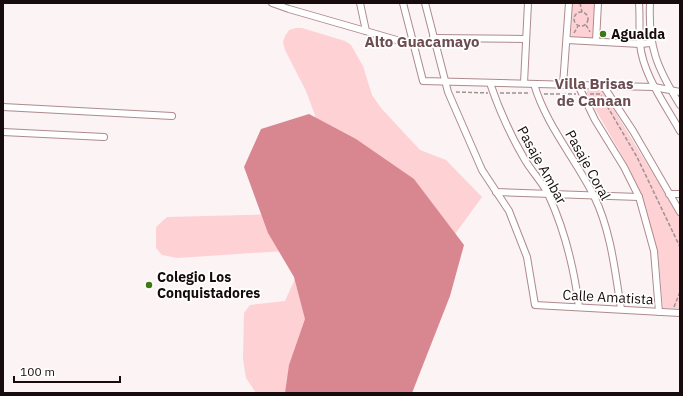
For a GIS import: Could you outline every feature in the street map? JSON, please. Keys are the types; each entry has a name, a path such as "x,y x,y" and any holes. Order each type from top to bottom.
{"street":[{"path":"272,3 289,10 414,45"},
{"path":"289,10 292,3"},
{"path":"360,3 366,31"},
{"path":"403,3 423,81 524,83 604,87 654,87 680,92"},
{"path":"425,3 448,92 482,170 496,192 639,197"},
{"path":"524,83 528,3"},
{"path":"563,85 569,3"},
{"path":"596,41 598,3"},
{"path":"639,3 640,44 654,87 680,131"},
{"path":"650,3 649,28 651,43 660,68 680,105"},
{"path":"433,38 526,39"},
{"path":"567,40 640,44 651,43"},
{"name":"Pasaje Ambar","path":"490,83 493,93 515,141 536,178 548,194 570,254 579,307"},
{"name":"Pasaje Coral","path":"534,84 542,106 568,154 594,196 609,245 621,309"},
{"path":"578,85 595,120 624,167 639,197 654,251 659,312"},
{"path":"604,87 633,131 680,212"},
{"path":"3,107 172,116"},
{"path":"3,132 104,137"},
{"name":"Calle Amatista","path":"496,192 509,211 526,256 535,305 680,313"},
{"path":"669,194 680,194"}],"path":[{"path":"580,3 582,12"},
{"path":"582,12 587,14 589,18 588,23 581,27 575,23 574,18 576,14 582,12"},
{"path":"448,92 600,94 637,157 680,247"},
{"path":"674,307 680,292"}],"shaded area":[{"path":"572,3 596,3 594,39 571,37"},
{"path":"302,28 345,41 351,45 363,66 372,95 381,108 420,150 446,160 482,197 450,241 397,393 256,393 246,378 243,359 244,313 250,305 285,301 298,272 300,250 177,258 162,255 156,248 156,227 167,217 281,214 316,133 315,115 306,91 285,50 283,42 289,30"},
{"path":"589,89 600,89 603,92 680,218 680,309 663,308 658,253 642,197 628,166 586,93"},
{"path":"309,114 356,139 414,179 464,245 450,296 412,393 285,393 289,365 305,319 294,277 268,233 244,167 261,129"}],"place":[{"name":"Agualda","path":"603,34"},
{"name":"Colegio Los Conquistadores","path":"149,285"}],"district":[{"name":"Alto Guacamayo","path":"422,41"},
{"name":"Villa Brisas de Canaan","path":"594,92"}]}
